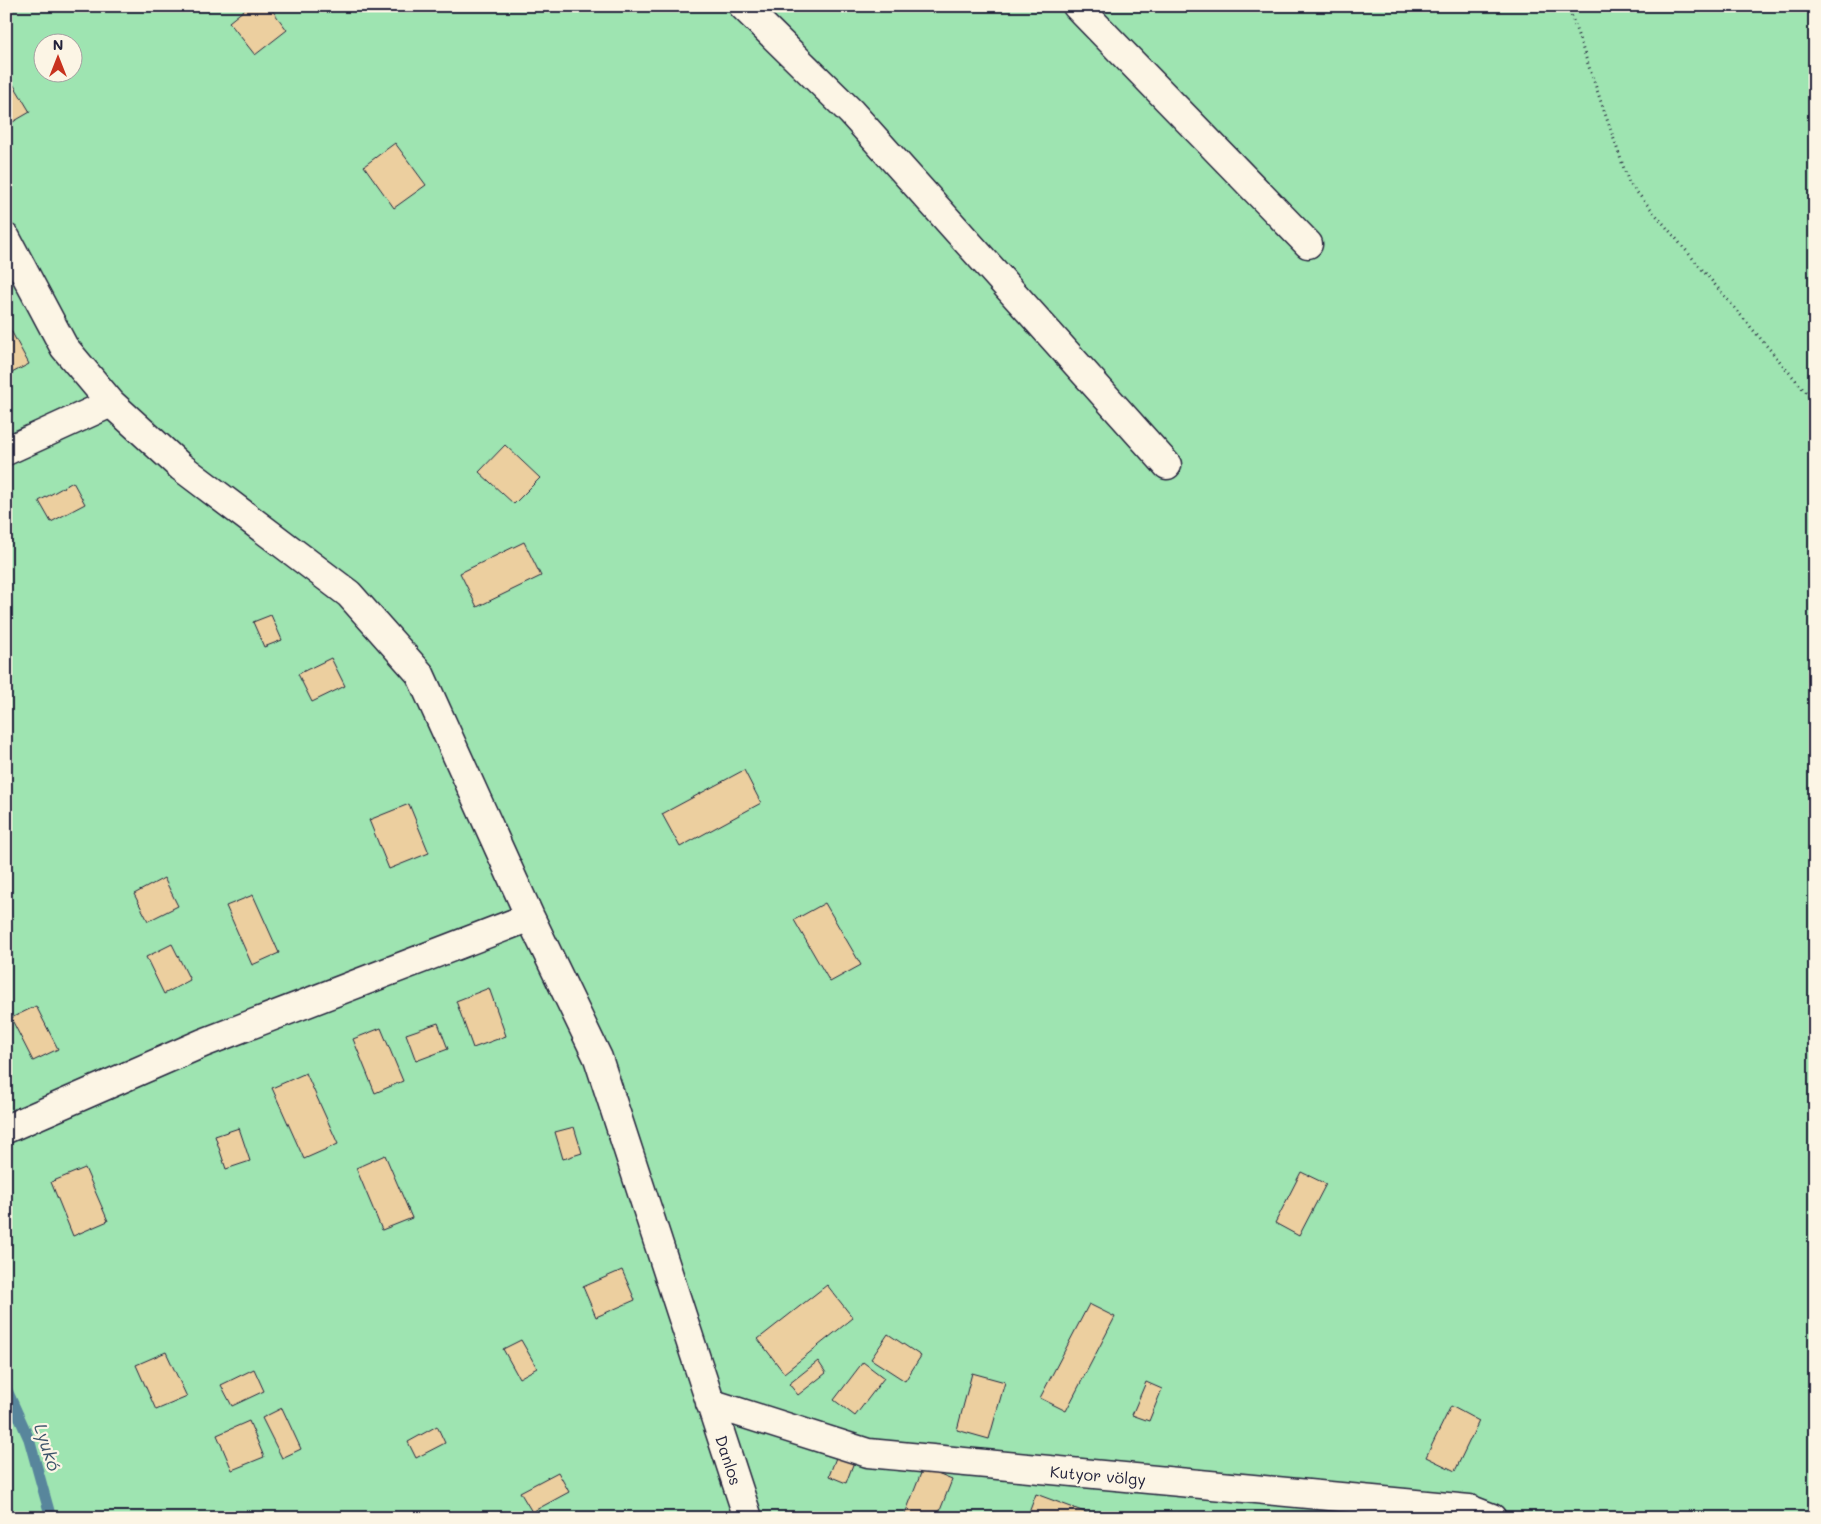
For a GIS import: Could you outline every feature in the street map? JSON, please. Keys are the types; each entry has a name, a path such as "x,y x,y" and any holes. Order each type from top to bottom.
{"street":[{"path":"743,6 851,112 1167,465"},
{"path":"1077,6 1308,244"},
{"name":"Danlos","path":"6,238 64,347 111,403 181,467 349,594 420,674 530,917 598,1058 748,1518"},
{"path":"6,451 111,403"},
{"path":"6,1129 203,1043 530,917"},
{"name":"Kutyor völgy","path":"710,1403 868,1454 1469,1509 1492,1518"}],"path":[{"path":"1568,6 1629,183 1815,403"}],"green space":[{"path":"6,6 1815,6 1815,1518 6,1518"}],"building":[{"path":"249,6 269,6 287,30 255,55 229,22"},
{"path":"12,82 30,112 6,126 6,86"},
{"path":"395,143 426,185 394,208 364,166"},
{"path":"8,325 29,364 6,376 6,326"},
{"path":"505,445 540,478 514,504 479,472"},
{"path":"73,482 85,504 51,522 39,501"},
{"path":"524,542 541,576 477,607 460,573"},
{"path":"271,615 282,640 264,647 253,622"},
{"path":"331,658 345,686 312,702 298,674"},
{"path":"744,770 761,803 680,847 662,814"},
{"path":"409,804 429,853 389,869 369,820"},
{"path":"164,878 178,906 148,921 134,894"},
{"path":"253,895 279,953 252,965 226,906"},
{"path":"825,903 861,965 830,982 794,920"},
{"path":"172,944 190,980 164,994 146,957"},
{"path":"489,988 506,1036 473,1048 456,1001"},
{"path":"36,1006 58,1049 33,1061 11,1018"},
{"path":"438,1023 448,1049 416,1061 406,1034"},
{"path":"381,1028 403,1081 375,1093 353,1039"},
{"path":"306,1073 338,1144 304,1159 272,1088"},
{"path":"574,1127 582,1153 563,1159 555,1132"},
{"path":"239,1128 250,1161 226,1169 215,1136"},
{"path":"385,1155 412,1218 382,1230 356,1168"},
{"path":"85,1168 108,1221 73,1236 51,1182"},
{"path":"1301,1172 1326,1184 1299,1236 1275,1223"},
{"path":"622,1270 635,1300 596,1317 583,1287"},
{"path":"827,1285 853,1318 784,1373 758,1339"},
{"path":"1089,1304 1115,1317 1066,1411 1040,1398"},
{"path":"888,1334 921,1356 905,1381 871,1359"},
{"path":"521,1340 537,1368 519,1378 503,1349"},
{"path":"166,1352 187,1397 156,1410 136,1365"},
{"path":"818,1361 826,1373 798,1395 789,1384"},
{"path":"863,1362 884,1378 855,1416 834,1400"},
{"path":"254,1369 264,1391 232,1406 221,1385"},
{"path":"972,1373 1005,1382 989,1439 957,1430"},
{"path":"1146,1382 1162,1389 1149,1421 1132,1415"},
{"path":"1451,1406 1479,1421 1455,1471 1426,1457"},
{"path":"282,1408 301,1449 282,1458 262,1418"},
{"path":"249,1421 264,1457 232,1470 217,1435"},
{"path":"437,1426 445,1443 416,1458 408,1442"},
{"path":"840,1447 857,1454 846,1483 829,1476"},
{"path":"923,1468 952,1480 937,1518 913,1518 905,1514"},
{"path":"558,1472 569,1492 532,1512 520,1492"},
{"path":"1036,1494 1101,1518 1027,1518"},
{"path":"1178,1512 1192,1518 1176,1518"}],"waterway":[{"name":"Lyukó","path":"6,1388 29,1439 51,1518"}]}
